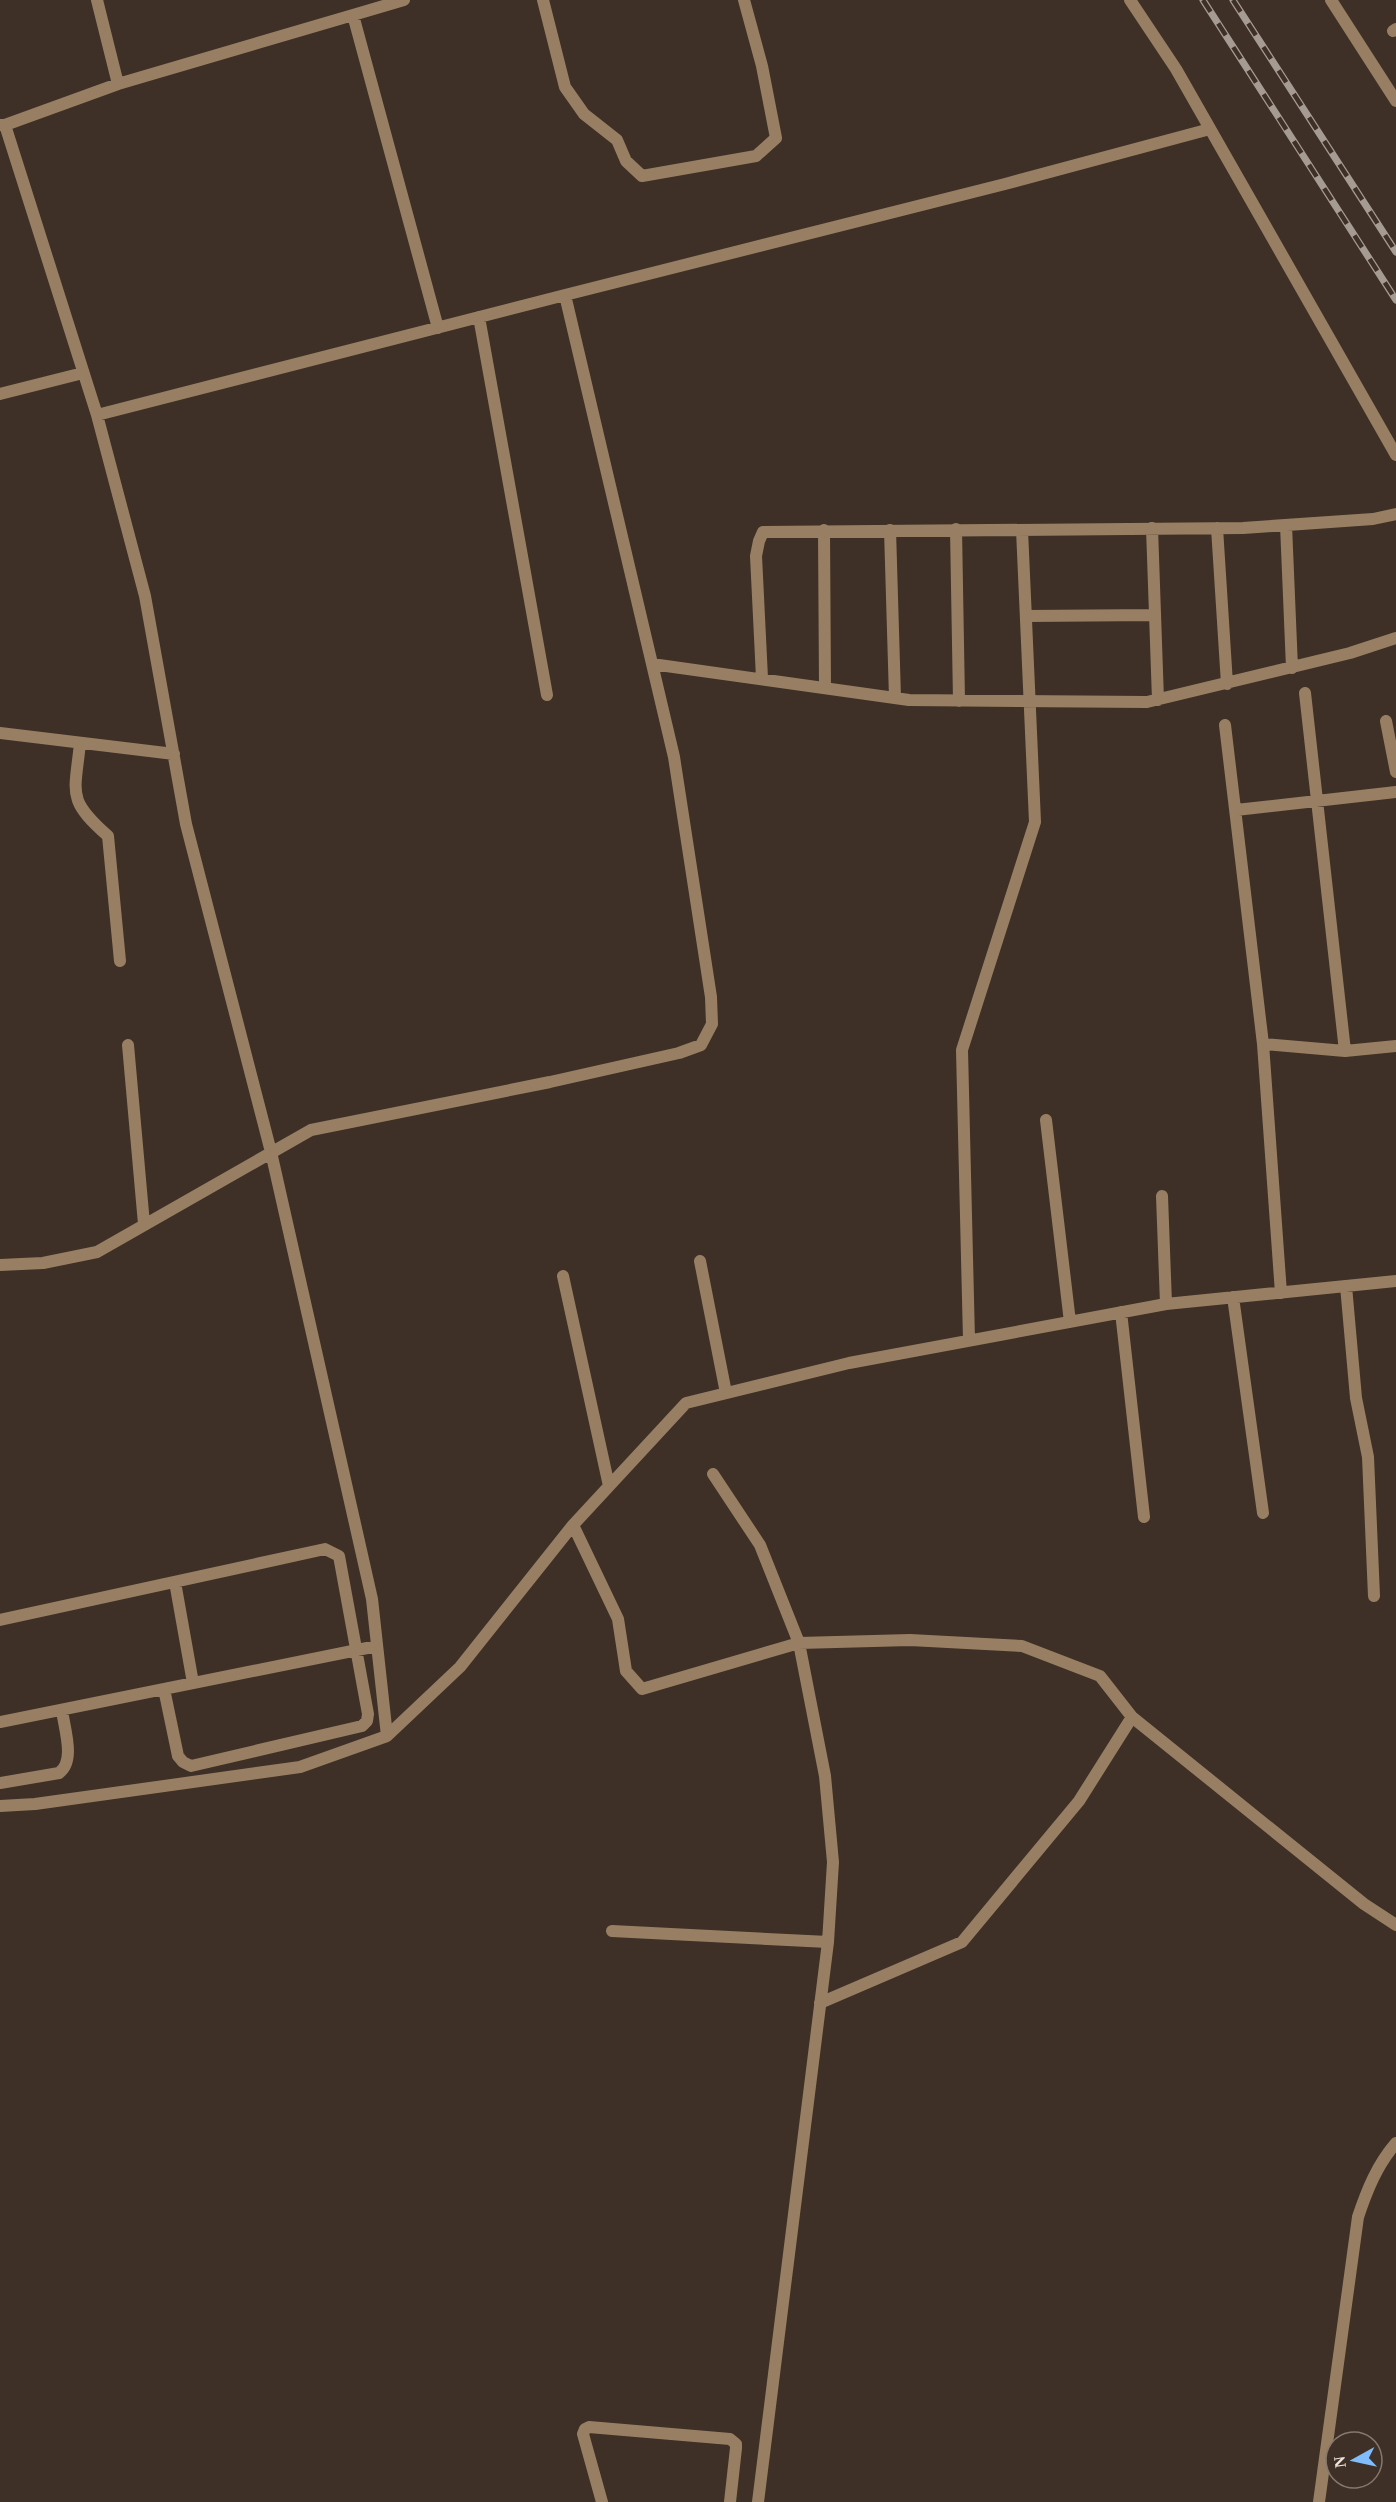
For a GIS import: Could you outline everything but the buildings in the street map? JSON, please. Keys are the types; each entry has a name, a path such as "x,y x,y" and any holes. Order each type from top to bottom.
{"street":[{"path":"97,0 118,84"},
{"path":"387,1736 372,1599 271,1152 186,824 145,596 97,415 3,125 118,84 405,0"},
{"path":"543,0 565,87 584,114 617,140 626,161 642,176 756,156 776,138 762,66 744,0"},
{"path":"1130,0 1176,69 1396,455"},
{"path":"1331,0 1396,101"},
{"path":"354,15 438,328"},
{"path":"97,415 1005,184 1210,129"},
{"path":"0,1265 43,1263 97,1252 311,1130 550,1082 680,1053 701,1045 712,1024 711,997 674,757 565,295"},
{"path":"479,317 548,695"},
{"path":"0,394 83,373"},
{"path":"762,678 756,556 763,532 1217,528 1373,519 1396,514"},
{"path":"1286,525 1292,668"},
{"path":"1152,528 1158,700"},
{"path":"1217,528 1227,684"},
{"path":"956,529 959,701"},
{"path":"824,530 825,687"},
{"path":"890,530 895,698"},
{"path":"969,1340 962,1050 1035,822 1022,530"},
{"path":"1027,616 1155,615"},
{"path":"652,664 895,698 959,701 1147,702 1292,668 1396,638"},
{"path":"1305,693 1345,1051"},
{"path":"1386,721 1396,772"},
{"path":"1225,725 1263,1044 1281,1293"},
{"path":"0,733 174,754"},
{"path":"80,743 75,795 82,811 108,836 120,961"},
{"path":"1236,810 1396,792"},
{"path":"1263,1044 1345,1051 1396,1046"},
{"path":"128,1045 144,1224"},
{"path":"1046,1120 1070,1322"},
{"path":"1162,1196 1166,1304"},
{"path":"699,1261 726,1393"},
{"path":"563,1275 609,1486"},
{"path":"0,1806 35,1804 300,1767 387,1736 460,1667 573,1525 686,1403 849,1363 1166,1304 1396,1281"},
{"path":"1346,1286 1356,1398 1368,1457 1374,1596"},
{"path":"1233,1297 1263,1513"},
{"path":"1121,1312 1144,1517"},
{"path":"713,1474 760,1545 799,1643 825,1776 833,1862 828,1942 758,2502"},
{"path":"573,1525 618,1619 626,1671 642,1689 799,1643 910,1640 1022,1646 1100,1677 1132,1717 1364,1904 1396,1925"},
{"path":"0,1620 325,1549 339,1556 368,1714 367,1721 362,1726 191,1766 177,1756 164,1689"},
{"path":"175,1582 193,1683"},
{"path":"0,1722 377,1646"},
{"path":"0,1783 59,1773 65,1768 69,1759 62,1710"},
{"path":"820,2003 962,1942 1079,1801 1132,1717"},
{"path":"612,1931 828,1942"},
{"path":"1319,2502 1358,2217 1369,2185 1384,2157 1396,2143"},
{"path":"602,2502 583,2434 589,2427 730,2439 736,2448 730,2502"}],"railway":[{"path":"1203,0 1396,300"},
{"path":"1233,0 1396,252"}]}
